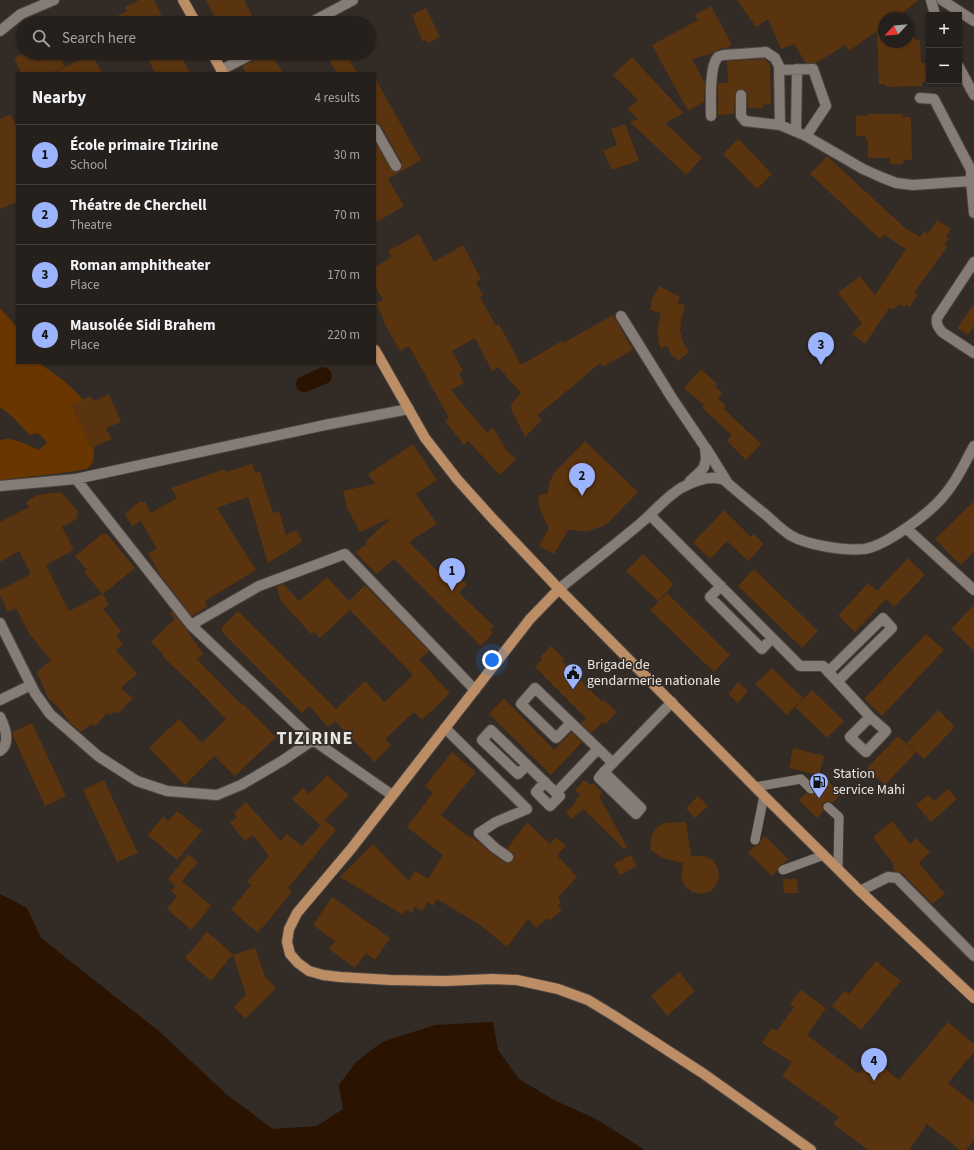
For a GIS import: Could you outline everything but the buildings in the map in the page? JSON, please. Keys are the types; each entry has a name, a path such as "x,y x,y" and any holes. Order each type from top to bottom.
{"main road":[{"path":"183,0 192,16"},
{"path":"216,60 222,72"},
{"path":"376,352 425,438 492,518 559,589 764,796 860,891 974,998"},
{"path":"559,589 530,619 351,849 297,913 289,929 287,942 290,954 298,963 309,971 323,975 392,980 445,981 492,978 517,980 558,989 588,1000 704,1074 811,1150"}],"street":[{"path":"18,16 54,0"},
{"path":"323,16 353,0"},
{"path":"932,0 934,12"},
{"path":"942,0 974,21"},
{"path":"0,31 16,17"},
{"path":"711,116 711,85 714,66 720,56 766,52 775,58 780,70 780,125"},
{"path":"222,72 242,60"},
{"path":"780,70 813,69 826,106 806,136"},
{"path":"796,131 797,70"},
{"path":"962,73 974,95"},
{"path":"741,95 741,116 745,121 780,125 796,131 888,181 905,185 921,185 973,181"},
{"path":"920,98 934,99 971,170 974,209"},
{"path":"376,131 396,166"},
{"path":"974,262 936,321 942,332 974,353"},
{"path":"622,316 672,398 729,484"},
{"path":"0,486 76,480 325,425 408,409"},
{"path":"681,488 699,480 714,477 724,480 790,535 817,544 865,549 886,540 906,528 937,504 953,484 974,446"},
{"path":"559,589 697,476 704,467 706,459 705,447"},
{"path":"76,480 191,625 313,740 392,795"},
{"path":"650,515 800,666 823,666 870,717"},
{"path":"906,528 974,590"},
{"path":"191,625 259,586 345,554 475,690"},
{"path":"721,586 710,598 762,649 772,638"},
{"path":"828,672 883,618 892,628 838,681"},
{"path":"0,623 35,693 50,714 98,756 137,781 167,791 217,795 242,785 313,740"},
{"path":"0,700 31,685"},
{"path":"571,723 556,738 521,704 535,688 613,763"},
{"path":"604,772 672,702"},
{"path":"0,717 5,728 6,742 0,751"},
{"path":"445,728 527,809 496,822 479,833 495,848 508,857"},
{"path":"556,793 598,749"},
{"path":"527,765 560,796 550,806 536,792 545,782"},
{"path":"860,891 888,877 898,878 974,956"}],"lane":[{"path":"755,787 801,779 811,789"},
{"path":"755,840 764,796"},
{"path":"828,806 839,817 838,868"},
{"path":"783,870 824,855"}],"shaded area":[{"path":"0,308 16,328 16,364 40,364 63,380 84,401 94,451 93,462 87,469 0,480 0,440 15,440 39,450 47,442 38,433 30,435 13,417 0,407"},
{"path":"322,367 329,370 332,376 330,382 306,392 302,392 297,389 296,383 298,378"},
{"path":"0,894 27,908 41,938 160,1032 225,1093 273,1129 317,1126 343,1109 339,1085 356,1062 382,1042 435,1025 493,1022 498,1050 519,1079 554,1100 596,1119 645,1150 0,1150"}],"place":[{"name":"Roman amphitheater","path":"821,365"},
{"name":"Théatre de Cherchell","path":"582,496"},
{"name":"École primaire Tizirine","path":"452,591"},
{"name":"Brigade de gendarmerie nationale","path":"573,690"},
{"name":"Station service Mahi","path":"819,799"},
{"name":"Mausolée Sidi Brahem","path":"874,1081"}],"district":[{"name":"TIZIRINE","path":"315,738"}]}
